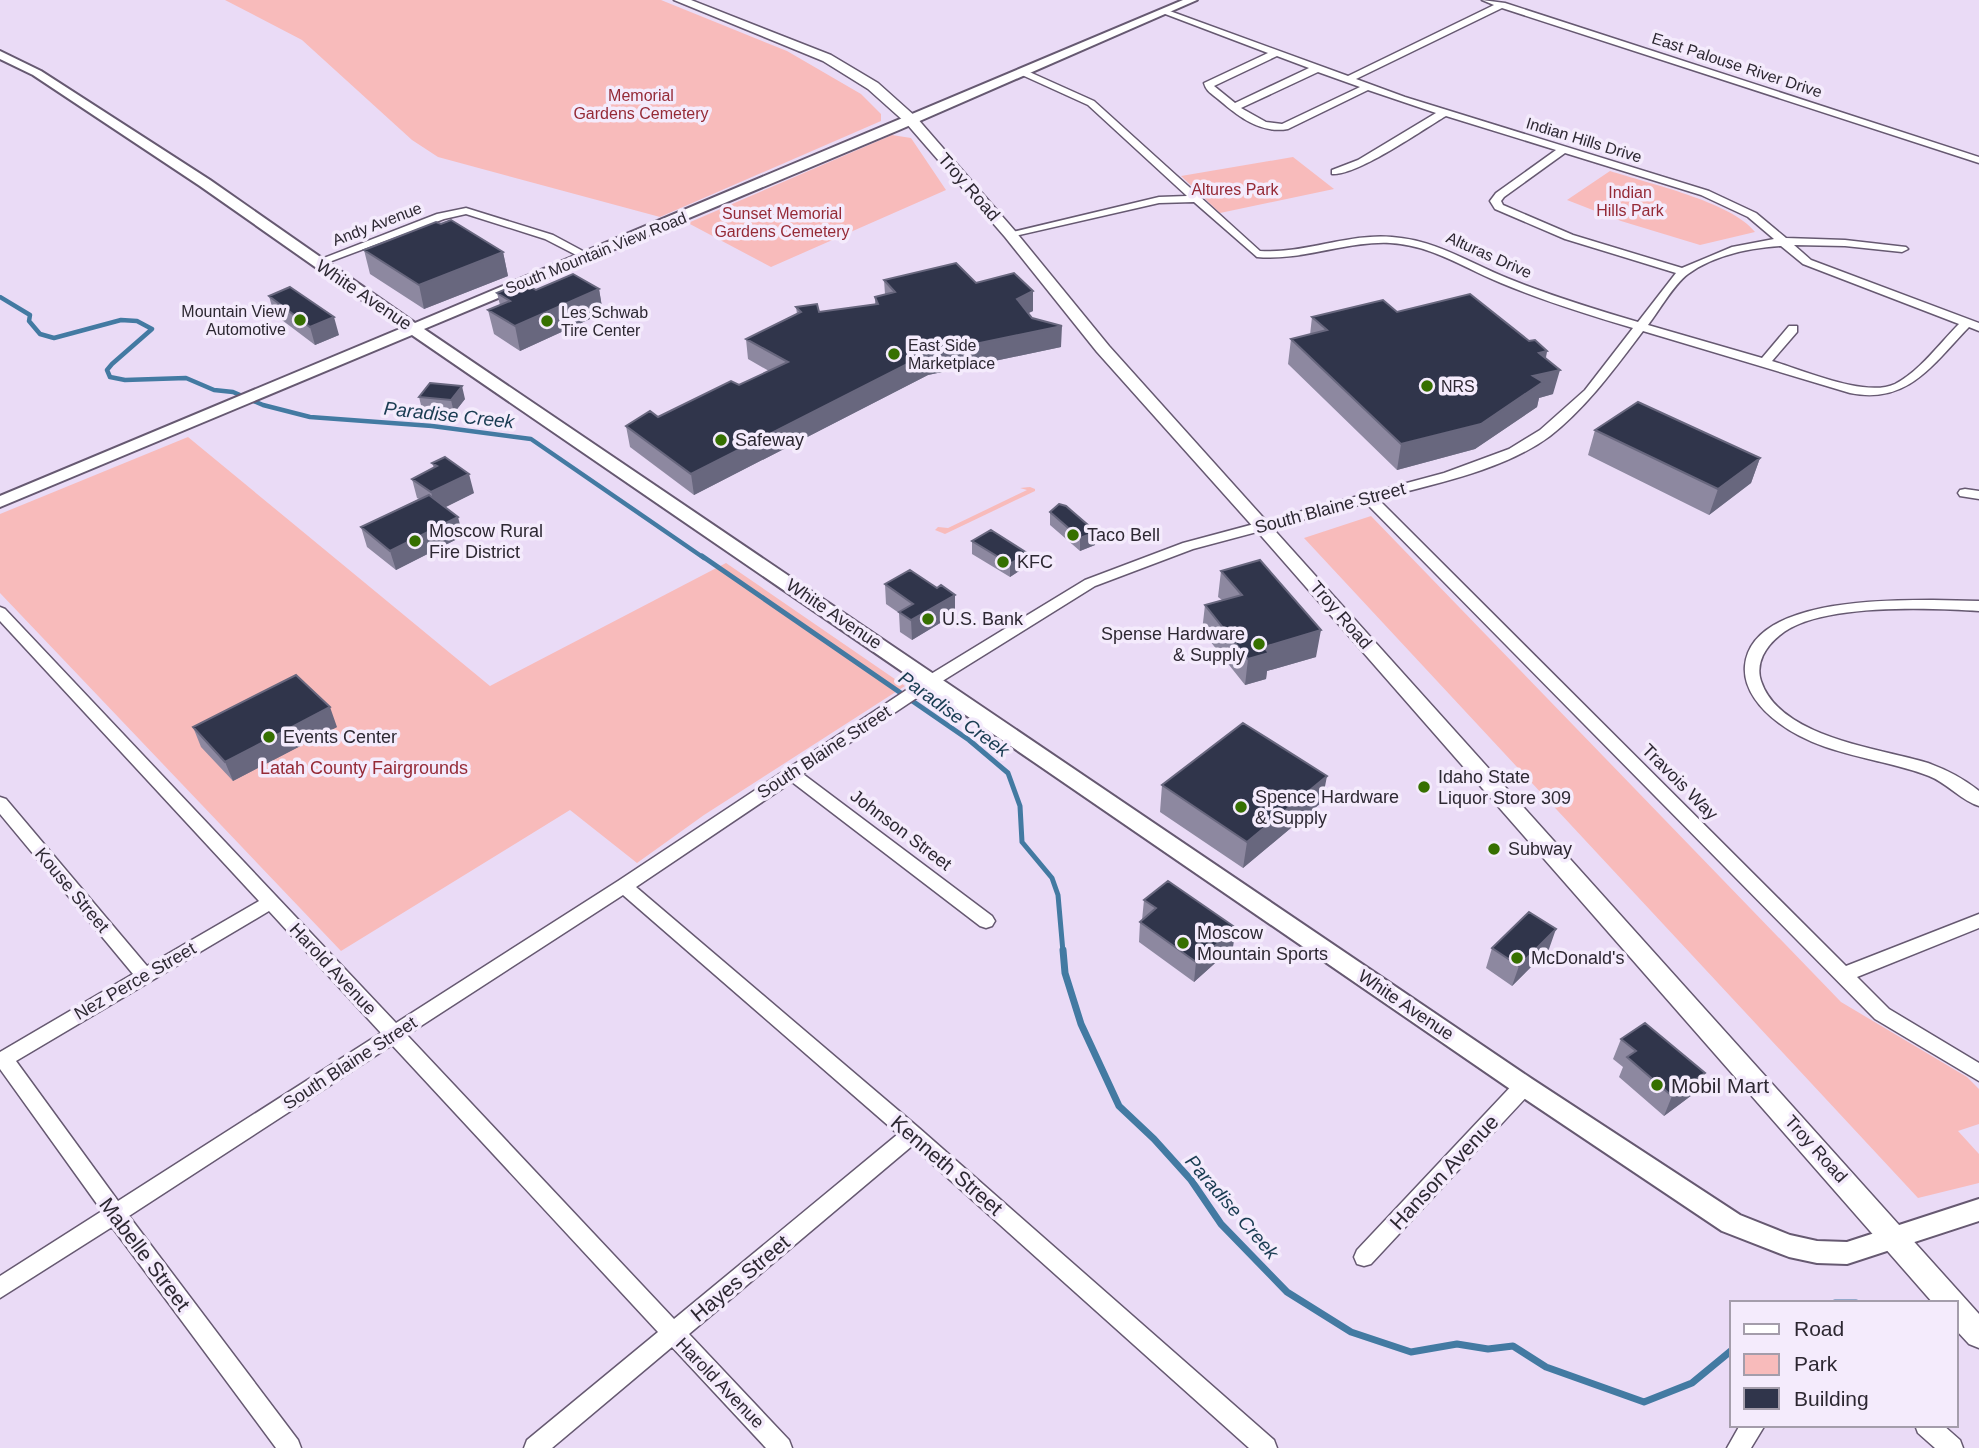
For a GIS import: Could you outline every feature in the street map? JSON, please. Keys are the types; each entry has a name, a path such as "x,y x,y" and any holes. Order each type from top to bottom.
{"main road":[{"name":"Troy Road","path":"680,0 834,62 873,86 911,120 1010,234 1103,349 1949,1301"},
{"path":"1958,1311 1979,1335"}],"street":[{"name":"South Mountain View Road","path":"0,502 1025,73 1192,0"},
{"name":"East Palouse River Drive","path":"1486,0 1979,160"},
{"path":"1349,79 1502,5"},
{"name":"Indian Hills Drive","path":"1164,12 1445,112 1714,197 1752,215 1807,262 1973,324"},
{"path":"1277,53 1209,83 1209,87 1255,122 1273,128 1283,127 1369,86"},
{"name":"White Avenue","path":"0,54 37,73 228,198 317,263 927,684 1704,1206 1756,1235 1817,1252 1847,1253 1979,1210"},
{"path":"1235,107 1318,68"},
{"name":"Alturas Drive","path":"1025,73 1091,103 1257,254 1273,257 1293,255 1359,240 1407,241 1432,247 1518,286 1854,390 1897,388 1973,324"},
{"path":"1336,172 1362,162 1445,112"},
{"path":"1563,150 1500,195 1495,201 1499,206 1569,237 1683,272"},
{"path":"1010,234 1091,218 1101,219 1194,198"},
{"name":"Andy Avenue","path":"317,263 449,214 466,211 521,226 588,257"},
{"name":"South Blaine Street","path":"0,1288 624,886 927,684 1090,583 1161,554 1449,476 1514,452 1545,433 1589,393 1683,272 1703,260 1727,251 1782,240 1818,239 1902,249"},
{"path":"1765,362 1793,329"},
{"name":"Travois Way","path":"1368,498 1882,1014 1979,1073"},
{"path":"1979,606 1896,604 1809,615 1790,621 1775,631 1758,649 1749,670 1753,687 1767,705 1817,738 1937,772 1962,785 1979,800"},
{"name":"Harold Avenue","path":"0,612 781,1448"},
{"name":"Johnson Street","path":"791,773 986,921"},
{"name":"Kouse Street","path":"0,803 145,976"},
{"name":"Kenneth Street","path":"624,886 912,1134 1266,1448"},
{"name":"Nez Perce Street","path":"2,1060 271,902"},
{"path":"1843,975 1979,921"},
{"name":"Mabelle Street","path":"2,1060 290,1448"},
{"name":"Hanson Avenue","path":"1364,1257 1524,1086"},
{"name":"Hayes Street","path":"536,1448 912,1134"},
{"path":"1738,1448 1753,1427"},
{"path":"1928,1427 1952,1448"}],"green space":[{"name":"Memorial Gardens Cemetery","path":"225,0 661,0 787,51 861,94 881,114 881,121 660,217 438,157 412,140 302,40"},
{"name":"Sunset Memorial Gardens Cemetery","path":"892,135 911,138 946,190 771,267 688,223"},
{"name":"Altures Park","path":"1293,157 1334,189 1220,213 1181,176"},
{"name":"Indian Hills Park","path":"1610,171 1709,203 1744,221 1755,232 1700,245 1621,221 1567,200"},
{"name":"Latah County Fairgrounds","path":"188,437 490,686 726,563 905,686 704,815 637,863 570,810 341,951 0,593 0,514"},
{"path":"1030,487 1035,491 945,534 935,530 938,527 948,528 1027,490 1020,488"},
{"path":"1371,516 1841,1002 1967,1077 1979,1089 1979,1124 1958,1131 1979,1154 1979,1183 1918,1198 1304,538"}],"building":[{"path":"451,220 503,252 419,285 364,250 436,222 441,224"},
{"path":"956,263 976,283 1014,273 1033,291 1017,299 1032,318 1062,326 927,354 691,474 626,426 650,411 658,417 731,381 739,385 788,362 746,339 801,312 796,307 817,304 819,312 878,304 875,297 895,292 884,280"},
{"path":"573,274 599,289 515,326 488,310 510,301 497,293 522,282 536,290"},
{"path":"290,287 334,317 310,327 269,296"},
{"name":"NRS","path":"1470,294 1529,341 1535,340 1547,351 1539,353 1560,370 1533,376 1543,382 1481,424 1401,444 1291,339 1327,330 1312,317 1383,300 1397,312"},
{"path":"430,383 462,386 451,400 419,397"},
{"path":"1638,402 1760,458 1718,489 1595,430"},
{"path":"445,457 469,474 431,492 412,479 437,466 432,463"},
{"path":"429,495 458,517 390,551 361,527"},
{"path":"1059,504 1066,506 1096,532 1080,538 1050,512"},
{"path":"991,530 1027,553 1010,564 972,541"},
{"path":"1260,560 1321,630 1264,647 1269,653 1248,659 1205,605 1242,595 1221,571"},
{"path":"910,570 937,588 941,585 955,595 911,620 899,612 913,604 885,584"},
{"path":"296,675 330,707 225,762 193,727"},
{"path":"1243,723 1327,776 1247,842 1162,785"},
{"path":"1168,881 1236,928 1196,962 1140,922 1156,908 1144,900"},
{"path":"1529,912 1556,929 1519,966 1492,948"},
{"path":"1645,1023 1705,1073 1672,1096 1627,1057 1636,1051 1621,1039"}],"waterway":[{"name":"Paradise Creek","path":"0,297 30,315 29,321 40,334 54,338 121,320 137,321 152,329 112,364 107,370 110,377 125,380 186,378 214,390 233,392 263,405 310,417 432,426 531,439 704,558"},
{"name":"Paradise Creek","path":"702,556 969,740 1008,773 1020,806 1022,842 1052,878 1058,895 1063,952"},
{"name":"Paradise Creek","path":"1063,950 1065,973 1081,1024 1119,1106 1154,1139 1191,1180 1221,1224 1287,1292 1351,1332 1411,1352 1457,1344 1488,1349 1513,1346 1546,1367 1644,1402 1692,1383 1730,1352"}],"place":[{"name":"Mountain View Automotive","path":"300,320"},
{"name":"Les Schwab Tire Center","path":"547,321"},
{"name":"East Side Marketplace","path":"894,354"},
{"name":"NRS","path":"1427,386"},
{"name":"Safeway","path":"721,440"},
{"name":"Taco Bell","path":"1073,535"},
{"name":"Moscow Rural Fire District","path":"415,541"},
{"name":"KFC","path":"1003,562"},
{"name":"U.S. Bank","path":"928,619"},
{"name":"Spense Hardware & Supply","path":"1259,644"},
{"name":"Events Center","path":"269,737"},
{"name":"Idaho State Liquor Store 309","path":"1424,787"},
{"name":"Spence Hardware & Supply","path":"1241,807"},
{"name":"Subway","path":"1494,849"},
{"name":"Moscow Mountain Sports","path":"1183,943"},
{"name":"McDonald's","path":"1517,958"},
{"name":"Mobil Mart","path":"1657,1085"}]}
